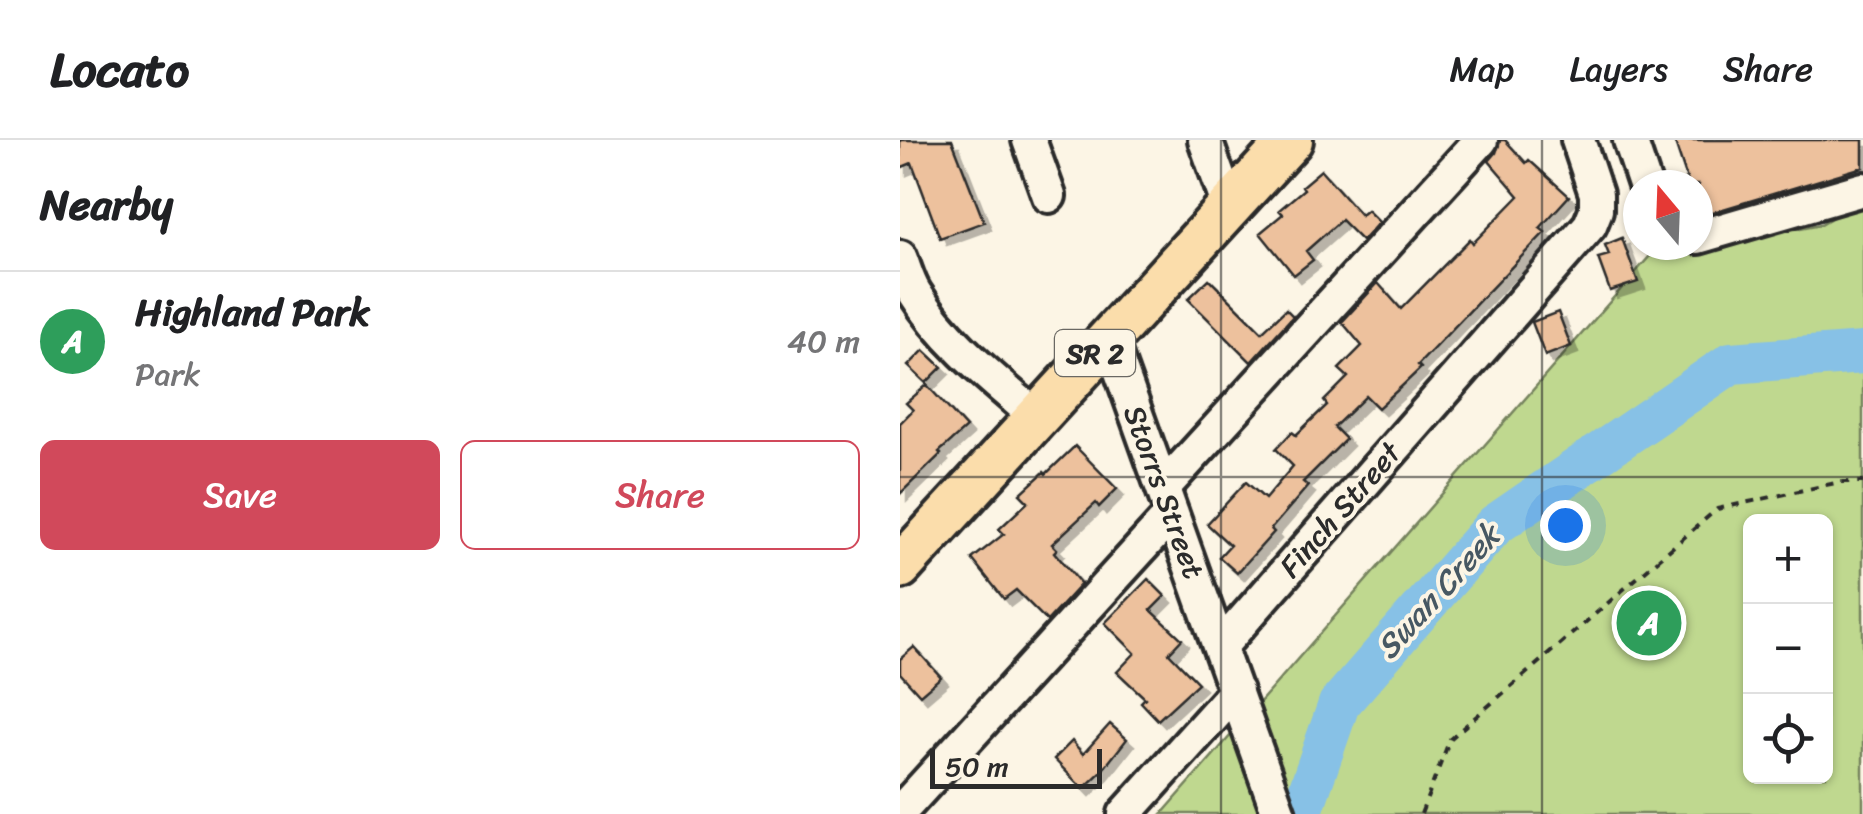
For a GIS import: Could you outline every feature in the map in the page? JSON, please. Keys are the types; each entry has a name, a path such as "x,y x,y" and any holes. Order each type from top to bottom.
{"main road":[{"name":"SR 2","path":"900,566 1290,140"}],"street":[{"path":"1029,140 1048,196"},
{"path":"1205,140 1229,206"},
{"path":"900,812 1480,140"},
{"name":"Finch Street","path":"1220,647 1590,224 1596,210 1596,194 1578,140"},
{"path":"1630,140 1641,170"},
{"path":"1713,233 1863,189"},
{"path":"900,257 913,291 910,309 944,330 1037,417"},
{"name":"Storrs Street","path":"1109,338 1220,647"},
{"path":"1220,647 1280,814"},
{"path":"1125,814 1236,692"}],"path":[{"path":"1421,814 1450,739 1717,509 1840,482 1863,482"}],"green space":[{"path":"1863,199 1863,814 1162,814 1647,260 1713,260 1713,244 1821,224"}],"building":[{"path":"900,140 952,140 984,222 940,238 912,163 900,168"},
{"path":"1500,140 1505,140 1526,163 1529,160 1569,196 1540,228 1545,232 1418,365 1421,368 1378,408 1366,396 1334,427 1346,439 1303,482 1308,486 1237,573 1219,557 1230,545 1207,524 1246,482 1265,499 1293,466 1276,449 1327,405 1324,401 1348,377 1339,369 1362,346 1342,322 1378,283 1401,309 1519,196 1489,161"},
{"path":"1674,140 1863,140 1863,167 1713,212 1713,170 1684,170"},
{"path":"1321,170 1361,215 1367,210 1379,222 1362,241 1341,220 1306,251 1313,260 1294,275 1260,233 1283,214 1279,210"},
{"path":"1622,238 1623,260 1630,260 1638,282 1610,291 1598,258 1609,255 1605,245"},
{"path":"1209,279 1262,332 1286,309 1293,316 1251,362 1188,299"},
{"path":"1558,312 1571,346 1545,356 1532,322"},
{"path":"924,350 942,367 926,383 908,366"},
{"path":"927,385 966,428 900,494 900,423 913,410 906,403"},
{"path":"1075,446 1117,489 1052,544 1057,549 1054,552 1081,584 1047,621 1016,590 1004,599 972,559 1004,534 999,529 1028,502 1020,494"},
{"path":"1148,579 1165,596 1151,610 1182,639 1169,653 1198,683 1158,720 1141,702 1145,698 1117,672 1135,653 1105,623"},
{"path":"914,647 941,677 920,695 900,673 900,659"},
{"path":"1110,724 1127,739 1083,789 1054,759 1072,741 1083,754"}],"waterway":[{"name":"Swan Creek","path":"1301,814 1339,704 1495,525 1731,363 1863,353"}],"place":[{"name":"Highland Park","path":"1649,623"}]}
